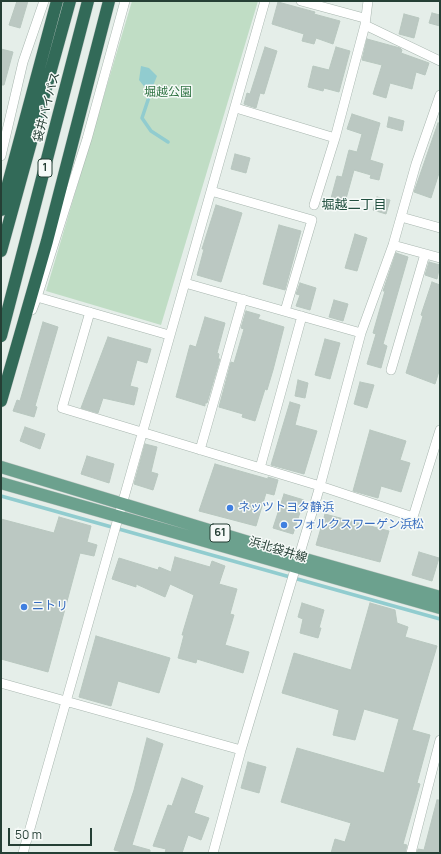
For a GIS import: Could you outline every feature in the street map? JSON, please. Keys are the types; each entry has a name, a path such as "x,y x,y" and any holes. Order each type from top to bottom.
{"highway":[{"path":"1,210 57,1"},
{"name":"袋井バイパス","path":"1,251 70,1"},
{"name":"袋井バイパス","path":"1,336 88,1"},
{"path":"1,401 47,241 109,1"}],"main road":[{"name":"浜北袋井線","path":"1,467 123,502 297,562 440,608"},
{"name":"浜北袋井線","path":"1,483 119,517 440,597"}],"street":[{"path":"1,156 22,62 44,1"},
{"path":"20,334 37,297 87,139 125,1"},
{"path":"23,853 119,517 169,335 236,108 265,1"},
{"path":"301,1 365,22 440,61"},
{"path":"314,205 335,138 365,22 368,1"},
{"path":"213,853 241,750 320,486 362,333 393,245 416,164 440,94"},
{"path":"236,108 335,138"},
{"path":"211,191 312,220 285,311"},
{"path":"401,217 440,228"},
{"path":"393,245 440,258"},
{"path":"391,370 426,254"},
{"path":"185,283 362,333"},
{"path":"37,297 169,335"},
{"path":"200,450 243,300"},
{"path":"90,312 62,408 320,486 412,517 440,430"},
{"path":"260,468 302,316"},
{"path":"1,683 241,750"},
{"path":"411,853 440,740"}],"green space":[{"name":"堀越公園","path":"132,1 258,1 161,325 46,291"}],"water":[{"path":"141,66 149,68 157,76 151,91 147,90 139,80"}],"building":[{"path":"17,1 28,1 20,28 9,25"},
{"path":"278,2 315,12 314,14 340,21 333,44 316,38 314,44 302,41 304,34 272,24"},
{"path":"432,13 440,15 440,26 429,23"},
{"path":"404,14 419,18 414,38 399,34"},
{"path":"367,39 400,48 402,50 401,53 429,63 425,75 416,72 412,89 390,83 386,98 373,94 382,65 362,60"},
{"path":"265,47 277,51 264,94 260,93 256,108 244,104 247,93 250,94"},
{"path":"336,47 350,51 339,92 324,88 323,91 308,87 313,66 329,70"},
{"path":"1,49 13,52 4,85 1,85"},
{"path":"352,114 380,123 370,160 383,164 379,180 370,178 371,175 354,170 344,206 330,202 337,176 342,177 349,150 357,152 362,134 347,129"},
{"path":"389,117 404,121 402,131 387,127"},
{"path":"438,123 440,123 440,170 431,198 414,192"},
{"path":"235,154 250,158 246,173 231,169"},
{"path":"377,197 390,200 386,214 373,210"},
{"path":"216,205 242,213 221,282 197,275 204,249 202,249"},
{"path":"279,225 301,231 285,290 263,284"},
{"path":"355,234 367,238 357,271 345,268"},
{"path":"396,253 408,257 383,344 387,346 381,368 367,364 376,334 373,333 385,291 383,291"},
{"path":"429,262 440,265 437,279 425,275"},
{"path":"432,282 440,285 440,368 435,384 406,373 423,316 421,315"},
{"path":"300,283 316,288 310,310 296,306 300,295 296,294"},
{"path":"334,300 348,304 343,321 329,317"},
{"path":"246,311 260,315 258,319 284,327 267,390 265,389 255,421 242,417 243,414 219,407 231,362 234,363 244,329 241,328"},
{"path":"205,317 225,323 217,353 219,354 218,359 220,359 205,406 176,397 190,345 196,347"},
{"path":"43,322 58,327 35,406 37,407 34,417 13,411 17,400 20,401"},
{"path":"108,337 151,349 147,363 137,360 130,386 138,388 134,405 103,398 98,413 81,408"},
{"path":"325,339 340,343 330,379 315,375"},
{"path":"298,380 308,383 305,398 295,396"},
{"path":"360,382 374,385 367,408 354,404"},
{"path":"290,402 300,405 295,425 317,431 304,474 271,465"},
{"path":"25,427 45,434 40,449 20,441"},
{"path":"370,430 406,441 400,460 410,463 401,492 381,486 378,498 353,491"},
{"path":"145,444 157,447 151,472 158,474 153,490 134,484"},
{"path":"87,456 114,464 109,483 81,474"},
{"path":"215,464 268,479 268,477 278,480 274,495 266,493 256,526 199,511"},
{"path":"284,494 304,500 293,534 273,528"},
{"path":"325,514 389,531 380,562 316,545"},
{"path":"59,517 91,526 87,542 97,545 94,556 80,553 48,672 1,659 1,519 54,533"},
{"path":"419,552 439,558 432,581 412,575"},
{"path":"175,557 210,567 212,561 225,566 219,584 237,589 230,614 234,615 225,645 249,652 243,673 197,659 196,663 178,658 184,635 182,635 194,595 170,584 165,597 136,584 136,587 112,579 119,558 158,570 159,567 171,572"},
{"path":"302,603 324,610 318,638 300,633 303,619 298,617"},
{"path":"370,603 395,610 397,623 408,627 405,637 437,646 412,730 430,735 417,783 420,784 403,844 407,845 405,853 331,853 335,839 345,842 351,823 281,802 297,748 384,773 399,719 364,709 355,740 333,735 339,710 282,693 294,653 351,670"},
{"path":"96,636 170,658 159,693 118,681 111,706 79,697"},
{"path":"147,738 163,744 132,845 150,850 150,853 126,853 114,850 134,790"},
{"path":"248,762 266,767 259,793 241,788"},
{"path":"182,778 203,786 194,813 209,818 201,840 188,835 182,853 165,853 166,849 153,846 168,805 172,806"},
{"path":"437,800 440,800 440,853 417,853 418,849 424,850"}],"waterway":[{"path":"151,91 142,118 151,131 168,142"},
{"path":"1,496 440,619"}],"place":[{"name":"ネッツトヨタ静浜","path":"230,508"},
{"name":"フォルクスワーゲン浜松","path":"284,525"},
{"name":"ニトリ","path":"24,607"}],"district":[{"name":"堀越二丁目","path":"354,205"}]}
